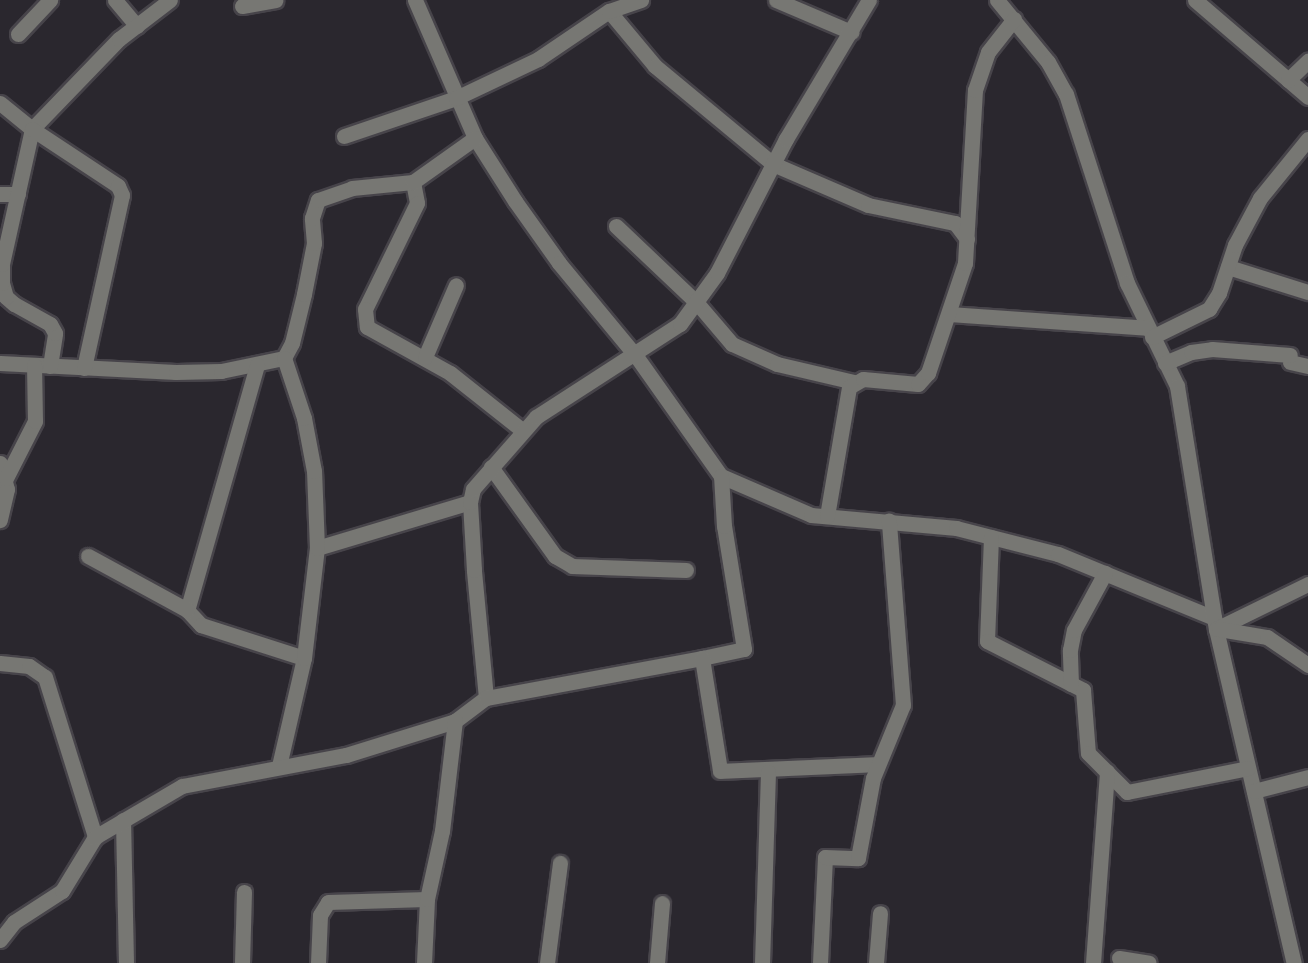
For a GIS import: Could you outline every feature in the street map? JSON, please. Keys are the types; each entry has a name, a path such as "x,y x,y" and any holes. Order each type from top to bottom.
{"street":[{"path":"18,34 50,0"},
{"path":"115,0 137,26"},
{"path":"51,366 55,333 51,324 6,297 2,284 2,264 32,129 119,39 170,0"},
{"path":"242,6 275,0"},
{"path":"415,0 475,138 559,263 636,356 721,476 778,503 827,516 956,528 1085,562 1143,592 1215,624 1267,637 1308,665"},
{"path":"344,136 456,98 538,59 609,11 641,0"},
{"path":"776,0 851,32"},
{"path":"486,698 470,502 473,489 522,430 569,395 636,356 680,324 717,273 773,164 869,0"},
{"path":"997,0 1048,62 1066,94 1127,283 1177,387 1185,417 1215,624 1294,963"},
{"path":"1195,0 1308,97"},
{"path":"609,11 655,66 773,164 868,205 955,223 967,239"},
{"path":"616,226 696,303 732,344 777,364 854,382 918,384 925,380 965,263 975,90 988,52 1014,19"},
{"path":"1288,80 1308,61"},
{"path":"0,103 32,129 118,186 123,195 84,368"},
{"path":"0,363 176,372 257,365 284,357 292,343 304,294 314,243 312,218 318,200 352,188 413,182 475,138"},
{"path":"948,314 1150,332 1209,309 1260,198 1308,139"},
{"path":"413,182 415,210 364,318 367,327 376,334 425,357 522,430"},
{"path":"0,194 18,194"},
{"path":"1228,267 1308,292"},
{"path":"425,357 456,285"},
{"path":"1165,363 1191,352 1212,349 1290,359 1308,366"},
{"path":"279,766 304,658 317,548 312,460 304,418 284,357"},
{"path":"6,478 35,421 34,365"},
{"path":"187,610 257,365"},
{"path":"827,516 846,396 854,382"},
{"path":"0,463 6,478 7,501 0,519"},
{"path":"491,467 555,556 572,566 686,570"},
{"path":"0,940 7,919 62,891 95,837 182,786 346,754 455,721 486,698 744,649 724,526 721,476"},
{"path":"317,548 470,502"},
{"path":"820,963 825,857 858,858 868,793 903,705 889,521"},
{"path":"991,537 987,641 1083,690 1088,753 1126,792 1248,768"},
{"path":"88,556 187,610 201,625 304,658"},
{"path":"1071,684 1070,650 1074,630 1105,573"},
{"path":"1215,624 1308,584"},
{"path":"702,658 720,771 768,772 878,764"},
{"path":"0,663 29,666 45,676 95,837"},
{"path":"424,963 427,899 442,831 455,721"},
{"path":"762,963 768,772"},
{"path":"1093,963 1107,772"},
{"path":"1254,791 1308,777"},
{"path":"123,820 126,963"},
{"path":"547,963 560,863"},
{"path":"242,963 244,892"},
{"path":"318,963 320,915 328,902 427,899"},
{"path":"657,963 663,903"},
{"path":"876,963 880,913"},
{"path":"1119,958 1149,963"}]}
